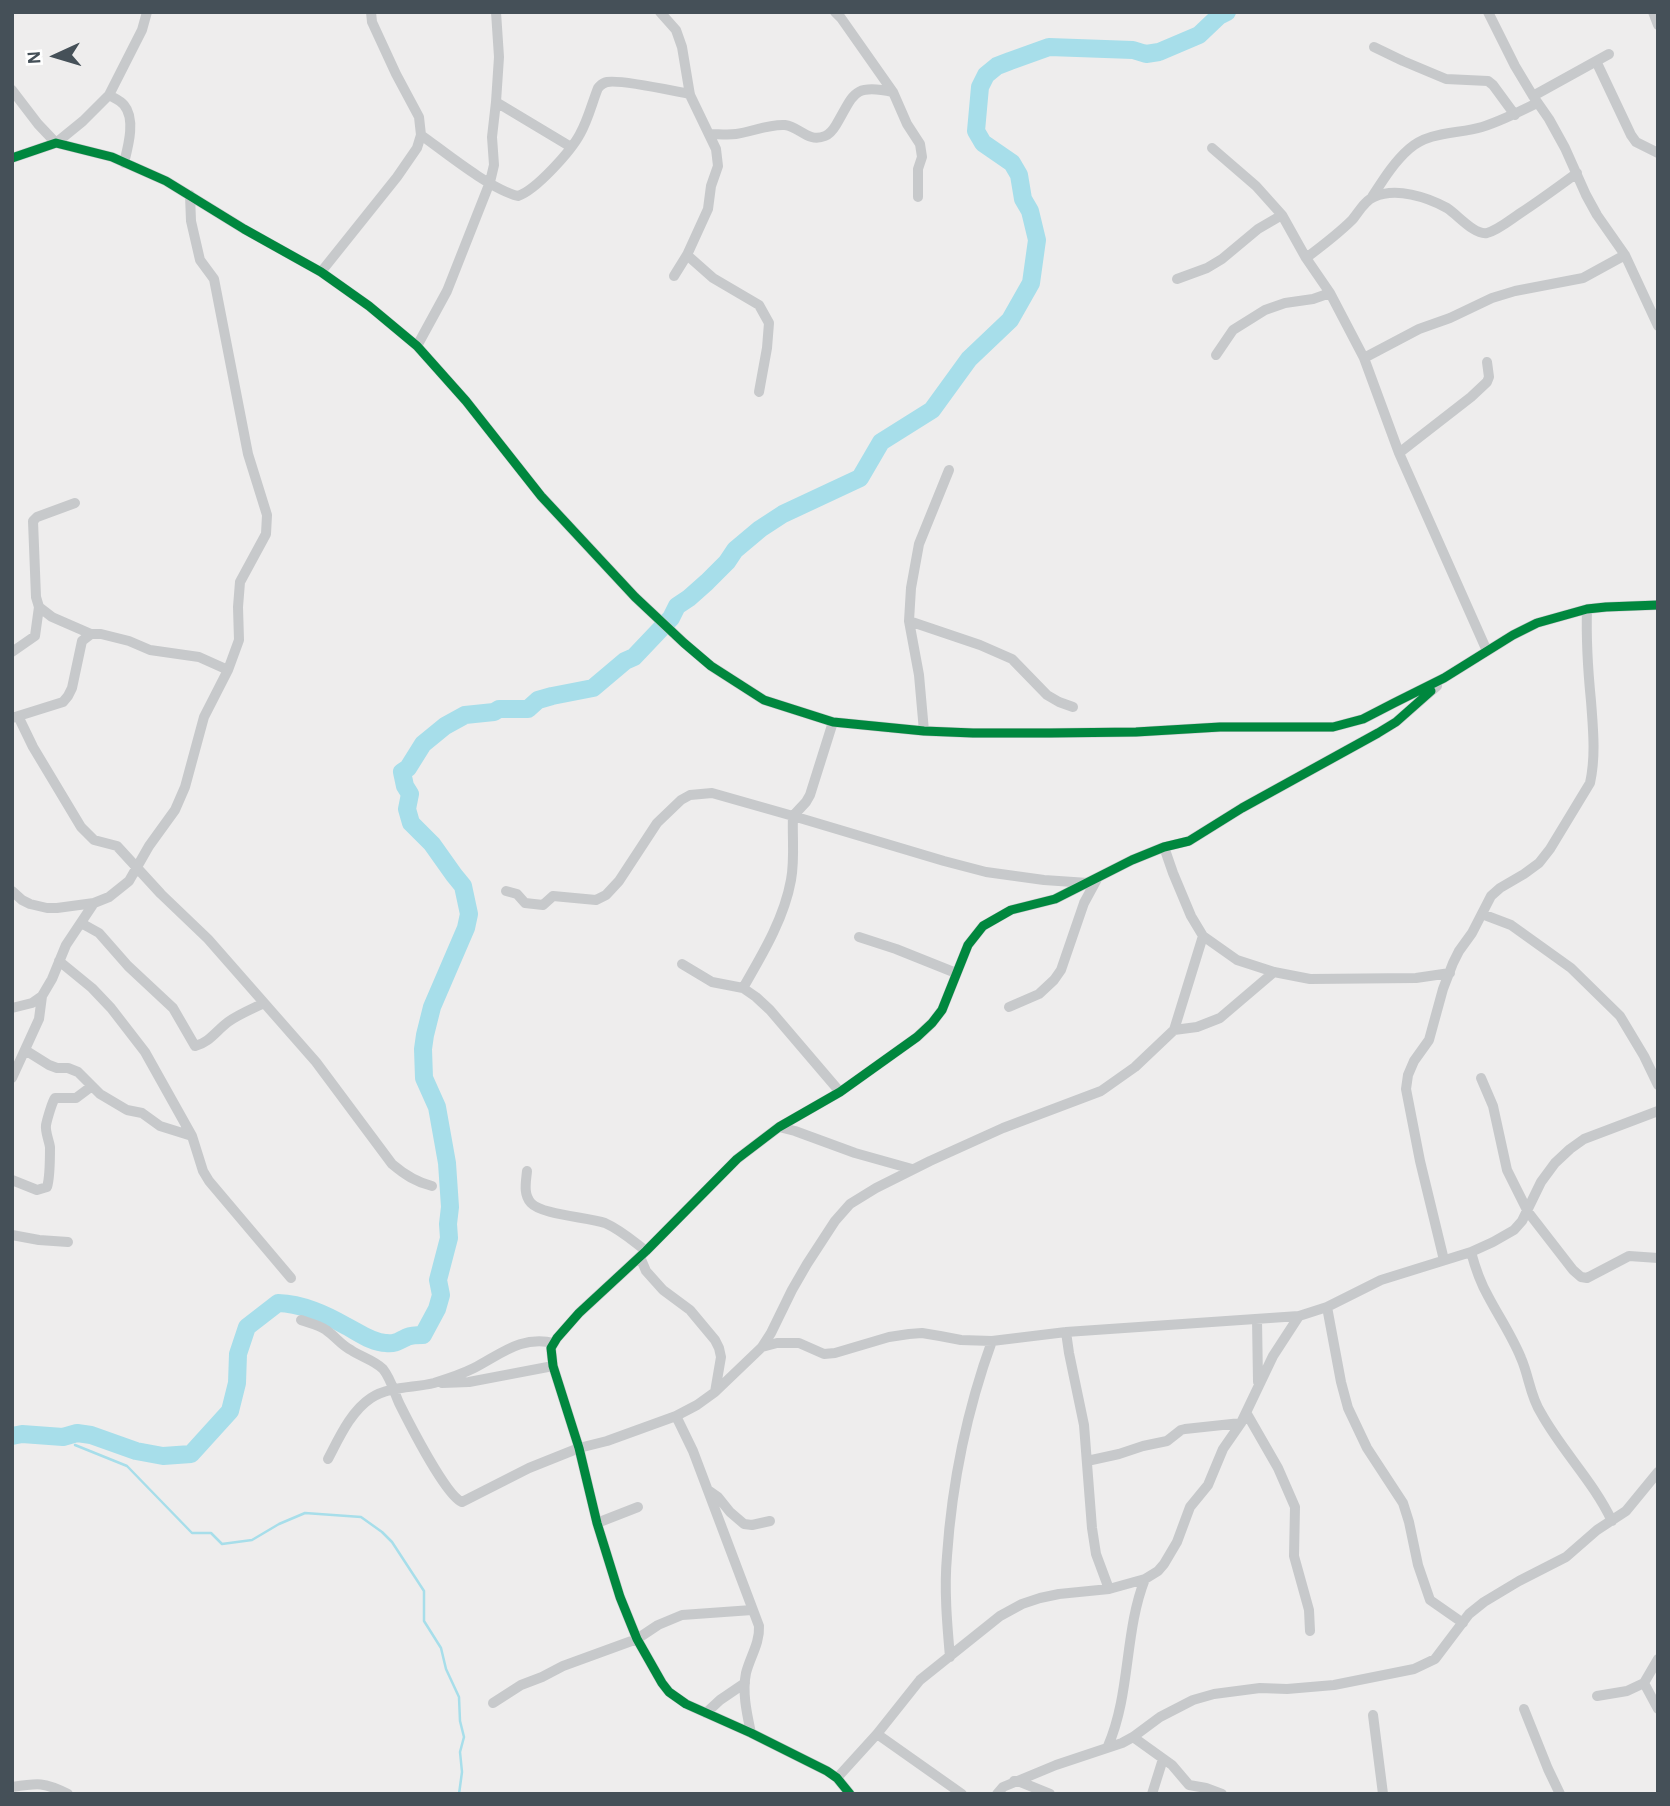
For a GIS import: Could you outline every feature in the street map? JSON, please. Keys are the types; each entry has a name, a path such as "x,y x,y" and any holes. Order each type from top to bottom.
{"street":[{"path":"12,158 55,143 83,121 108,95 142,30 147,12"},
{"path":"321,272 397,177 416,148 421,135 419,117 372,22 371,12"},
{"path":"417,346 447,291 490,182 494,165 492,122 499,57 496,12"},
{"path":"660,12 676,30 682,47 690,94 716,149 718,166 711,186 708,209 674,276"},
{"path":"835,12 893,92 907,124 920,144 922,157 918,169 918,197"},
{"path":"1488,12 1515,66 1549,119 1597,215 1625,255 1658,326"},
{"path":"1653,12 1658,25"},
{"path":"1374,47 1446,79 1488,81 1515,115"},
{"path":"1306,258 1352,219 1410,147 1434,136 1479,128 1515,115 1535,99 1609,54"},
{"path":"1597,61 1631,135 1636,142 1658,153"},
{"path":"421,135 490,182 518,196 531,189 559,162 580,136 598,88 606,82 622,82 690,94"},
{"path":"709,134 736,134 783,125 809,137 823,137 832,131 852,96 859,91 877,89 893,92"},
{"path":"12,90 55,143 112,157 166,181 321,272 369,306 417,346 466,401 541,496 635,597 684,643 711,666 764,700 833,722 924,731 1050,733 1220,727 1333,727 1363,719 1444,677 1537,623 1587,609 1658,606"},
{"path":"108,95 126,107 129,118 124,163"},
{"path":"496,102 571,147"},
{"path":"1212,148 1256,186 1282,215 1306,258 1331,293 1364,358 1399,453 1488,651"},
{"path":"1372,197 1405,194 1425,198 1445,207 1476,232 1485,233 1508,221 1577,173"},
{"path":"12,891 22,900 47,908 94,903 110,897 128,881 136,865 175,810 185,788 204,717 229,670 239,640 240,582 266,534 267,515 248,454 214,279 200,260 191,221 190,195"},
{"path":"1177,279 1207,268 1222,259 1258,229 1282,215"},
{"path":"687,255 713,278 759,305 769,323 759,392"},
{"path":"1364,358 1419,329 1492,298 1583,278 1625,255"},
{"path":"1216,355 1233,330 1265,310 1331,293"},
{"path":"1399,453 1487,382 1488,362"},
{"path":"924,731 919,675 909,621 911,588 919,544 949,470"},
{"path":"12,652 35,636 39,607 36,597 33,521 37,517 75,503"},
{"path":"39,607 52,617 91,634 129,641 149,650 198,657 229,670"},
{"path":"1444,1260 1423,1175 1406,1089 1407,1079 1410,1068 1429,1040 1443,989 1459,951 1472,933 1491,896 1545,856 1590,783 1593,772 1593,733 1587,609"},
{"path":"909,621 1012,659 1047,695 1073,707"},
{"path":"91,634 82,641 72,688 63,702 15,717 81,827 93,840 117,846 208,939 316,1062 392,1164 417,1182 432,1185"},
{"path":"850,1794 837,1778 827,1771 686,1704 662,1684 637,1639 620,1597 597,1523 579,1448 553,1366 550,1352 554,1343 579,1313 643,1254 737,1159 779,1127 840,1092 917,1037 932,1023 942,1010 968,945 983,926 1010,910 1055,899 1132,860 1164,847 1189,841 1396,722 1444,677"},
{"path":"743,989 782,910 791,882 793,816 810,794 833,722"},
{"path":"506,891 517,894 525,903 543,905 553,896 596,900 606,895 620,881 657,822 690,795 712,793 985,872 1044,880 1093,880"},
{"path":"1164,847 1186,905 1203,936 1237,960 1274,972 1310,979 1416,978 1450,973"},
{"path":"1009,1007 1039,994 1054,981 1061,970 1093,880"},
{"path":"12,1078 39,1019 42,996 66,945 94,903"},
{"path":"1482,914 1511,925 1571,968 1620,1016 1658,1085"},
{"path":"81,923 99,933 128,966 173,1008 195,1046 208,1040 229,1021 264,1003"},
{"path":"301,1320 326,1329 347,1348 376,1364 388,1376 410,1423 448,1488 460,1502 529,1468 579,1448 607,1441 676,1416 715,1392 762,1347 807,1264 840,1214 850,1204 912,1169 1003,1128 1101,1091 1135,1067 1174,1030 1203,936"},
{"path":"859,937 896,948 956,972"},
{"path":"59,961 92,988 135,1038 192,1136 209,1181 291,1278"},
{"path":"682,964 712,982 743,989 756,997 840,1092"},
{"path":"1174,1030 1197,1027 1220,1018 1274,972"},
{"path":"12,1008 32,1003 42,996"},
{"path":"25,1050 49,1065 78,1072 100,1094 127,1110 142,1113 160,1126 192,1136"},
{"path":"1481,1078 1493,1106 1507,1170 1528,1212 1573,1270 1581,1277 1587,1278 1629,1256 1658,1258"},
{"path":"12,1180 37,1190 47,1187 50,1149 46,1124 52,1102 55,1098 76,1098 92,1086"},
{"path":"762,1347 777,1343 799,1343 824,1354 889,1337 922,1334 992,1341 1066,1332 1300,1315 1327,1307 1381,1279 1471,1252 1493,1242 1514,1230 1522,1221 1541,1182 1570,1149 1584,1139 1658,1111"},
{"path":"779,1127 912,1169"},
{"path":"527,1171 525,1188 531,1203 550,1211 602,1222 616,1228 643,1254 646,1271 663,1290 690,1310 715,1340 721,1357 715,1392"},
{"path":"12,1235 68,1242"},
{"path":"1471,1252 1478,1276 1522,1361 1539,1411 1594,1489 1612,1521"},
{"path":"1327,1307 1348,1408 1367,1448 1403,1503 1418,1566 1430,1600 1463,1623"},
{"path":"837,1778 877,1734 913,1688 983,1628 1022,1604 1059,1594 1108,1589 1145,1579 1158,1571 1177,1542 1190,1507 1208,1485 1223,1449 1244,1419 1273,1356 1300,1315"},
{"path":"1257,1319 1258,1387"},
{"path":"1066,1332 1084,1425 1096,1554 1108,1589"},
{"path":"433,1383 465,1372 523,1343 538,1340 554,1343"},
{"path":"950,1657 946,1607 952,1509 978,1378 992,1341"},
{"path":"328,1459 350,1420 365,1402 384,1391 433,1383 470,1382 553,1366"},
{"path":"676,1416 708,1490 759,1626 760,1634 745,1683 751,1733"},
{"path":"1087,1461 1167,1440 1181,1430 1244,1419"},
{"path":"1244,1419 1278,1468 1295,1507 1294,1556 1309,1610 1310,1631"},
{"path":"997,1794 1003,1787 1056,1765 1122,1743 1160,1717 1193,1700 1214,1694 1259,1688 1334,1685 1414,1669 1435,1659 1469,1614 1519,1581 1566,1557 1587,1538 1626,1511 1658,1472"},
{"path":"708,1490 744,1524 770,1521"},
{"path":"597,1523 638,1507"},
{"path":"1108,1746 1115,1731 1123,1695 1135,1617 1145,1579"},
{"path":"494,1703 521,1685 637,1639 658,1625 682,1615 752,1610"},
{"path":"1597,1696 1627,1691 1644,1683 1658,1659"},
{"path":"706,1713 745,1683"},
{"path":"1644,1683 1658,1709"},
{"path":"1524,1709 1560,1794"},
{"path":"1373,1715 1383,1794"},
{"path":"877,1734 962,1794"},
{"path":"1133,1737 1172,1765 1189,1785 1223,1794"},
{"path":"1152,1794 1163,1759"},
{"path":"991,1794 1007,1781 1018,1781 1050,1794"},
{"path":"12,1787 40,1783 68,1794"}],"waterway":[{"path":"12,1436 22,1434 63,1437 77,1433 91,1435 136,1451 163,1456 191,1454 230,1411 237,1383 238,1354 247,1327 278,1303 314,1310 381,1343 394,1343 409,1336 423,1335 441,1295 438,1280 449,1238 450,1207 447,1163 437,1107 424,1078 423,1049 432,1007 466,928 469,914 463,886 432,844 411,823 407,809 410,794 402,772 408,768 423,744 445,726 465,715 499,709 528,709 538,700 593,688 625,661 634,657 671,618 677,606 707,582 735,550 760,529 783,514 860,478 881,442 932,410 969,359 1010,320 1031,283 1037,240 1030,211 1023,199 1019,175 1012,163 983,143 976,131 980,87 986,75 997,66 1049,47 1133,50 1146,54 1159,52 1199,35 1227,12"},
{"path":"75,1445 127,1466 192,1533 211,1533 222,1544 252,1540 305,1513 361,1517 382,1532 392,1542 424,1591 424,1621 441,1648 446,1669 459,1697 464,1737 460,1752 462,1772 459,1794"}],"cycle path":[{"path":"12,158 56,143 112,157 166,181 321,272 369,306 417,346 466,401 541,496 635,597 684,643 711,666 764,700 833,722 973,733 1333,727 1363,719 1444,678 1537,623 1587,609 1658,605"},
{"path":"850,1794 837,1778 827,1771 686,1704 669,1692 662,1683 637,1639 620,1597 597,1523 579,1448 553,1366 551,1348 579,1313 646,1251 737,1159 779,1127 840,1092 917,1037 932,1023 942,1010 968,945 983,926 1011,910 1055,899 1132,860 1164,847 1189,841 1242,808 1396,722 1431,691"}]}
